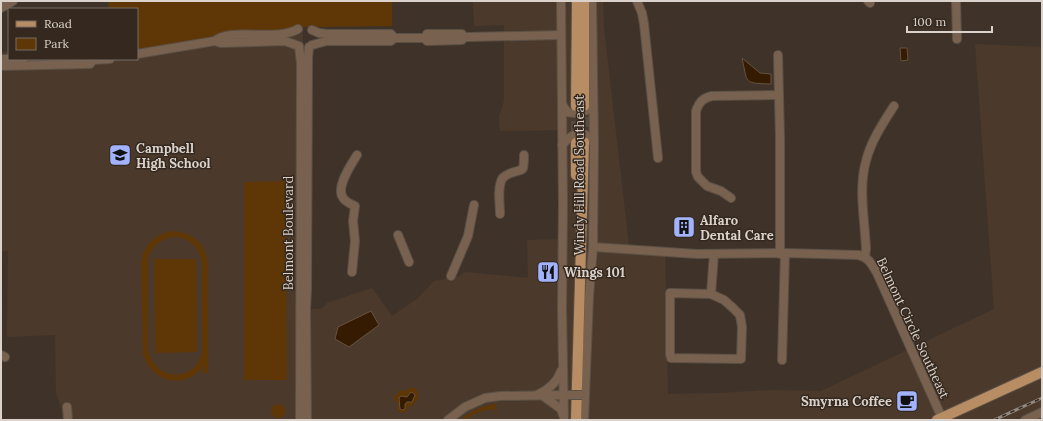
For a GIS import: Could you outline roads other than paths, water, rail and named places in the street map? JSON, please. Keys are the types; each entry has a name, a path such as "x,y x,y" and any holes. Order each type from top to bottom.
{"main road":[{"name":"Windy Hill Road Southeast","path":"577,1 584,105"},
{"name":"Windy Hill Road Southeast","path":"584,1 584,105"},
{"name":"Windy Hill Road Southeast","path":"566,419 576,235 585,143"},
{"name":"Windy Hill Road Southeast","path":"576,420 585,143"},
{"path":"939,419 1042,372"}],"street":[{"path":"1,8 13,1"},
{"name":"Windy Hill Road Southeast","path":"561,1 562,366 566,395 566,419"},
{"name":"Windy Hill Road Southeast","path":"584,420 583,395 593,247 585,143 584,105 592,1"},
{"path":"637,1 642,13 644,24 658,158"},
{"path":"956,1 958,39"},
{"path":"215,41 219,37 284,34 305,27 319,33 327,34 391,34 394,38"},
{"path":"298,29 294,36 294,40 298,45"},
{"path":"311,46 315,38 312,30"},
{"path":"138,54 215,41 221,43 285,41 304,48 327,41 391,41 394,38 426,38 427,34 462,34 464,37 562,36"},
{"name":"Belmont Boulevard","path":"298,45 301,64 300,420"},
{"name":"Belmont Boulevard","path":"307,420 306,309 308,57 311,46"},
{"path":"778,55 782,254 782,360"},
{"path":"1,66 90,64 92,60"},
{"path":"731,198 721,191 706,186 701,182 696,172 696,111 698,105 707,97 712,96 778,95"},
{"path":"562,104 567,112 576,114 591,107 584,105"},
{"path":"864,256 866,249 863,184 866,161 874,140 894,106"},
{"path":"562,145 571,136 580,133 589,137 585,143"},
{"path":"352,272 355,241 353,221 355,206 344,200 341,195 340,188 343,178 357,155"},
{"path":"500,214 500,193 502,180 511,172 521,171 523,169 524,155"},
{"path":"451,276 468,236 474,206"},
{"path":"398,236 409,262"},
{"name":"Belmont Circle Southeast","path":"593,247 714,254 864,256 870,261 877,274 939,419"},
{"path":"711,294 714,254"},
{"path":"670,293 711,294 724,300 740,315 742,327 741,359 671,358 670,293"},
{"path":"539,396 559,377 562,366"},
{"path":"448,420 465,406 480,399 490,397 583,395"},
{"path":"539,396 561,409 566,419"},
{"path":"67,407 68,420"},
{"path":"1026,420 1042,412"}],"tunnel":[{"path":"576,106 576,142"},
{"path":"584,106 584,142"}],"railway":[{"path":"994,420 1042,398"}],"place":[{"name":"Campbell High School","path":"120,155"},
{"name":"Alfaro Dental Care","path":"684,227"},
{"name":"Wings 101","path":"548,272"},
{"name":"Smyrna Coffee","path":"907,401"}]}
